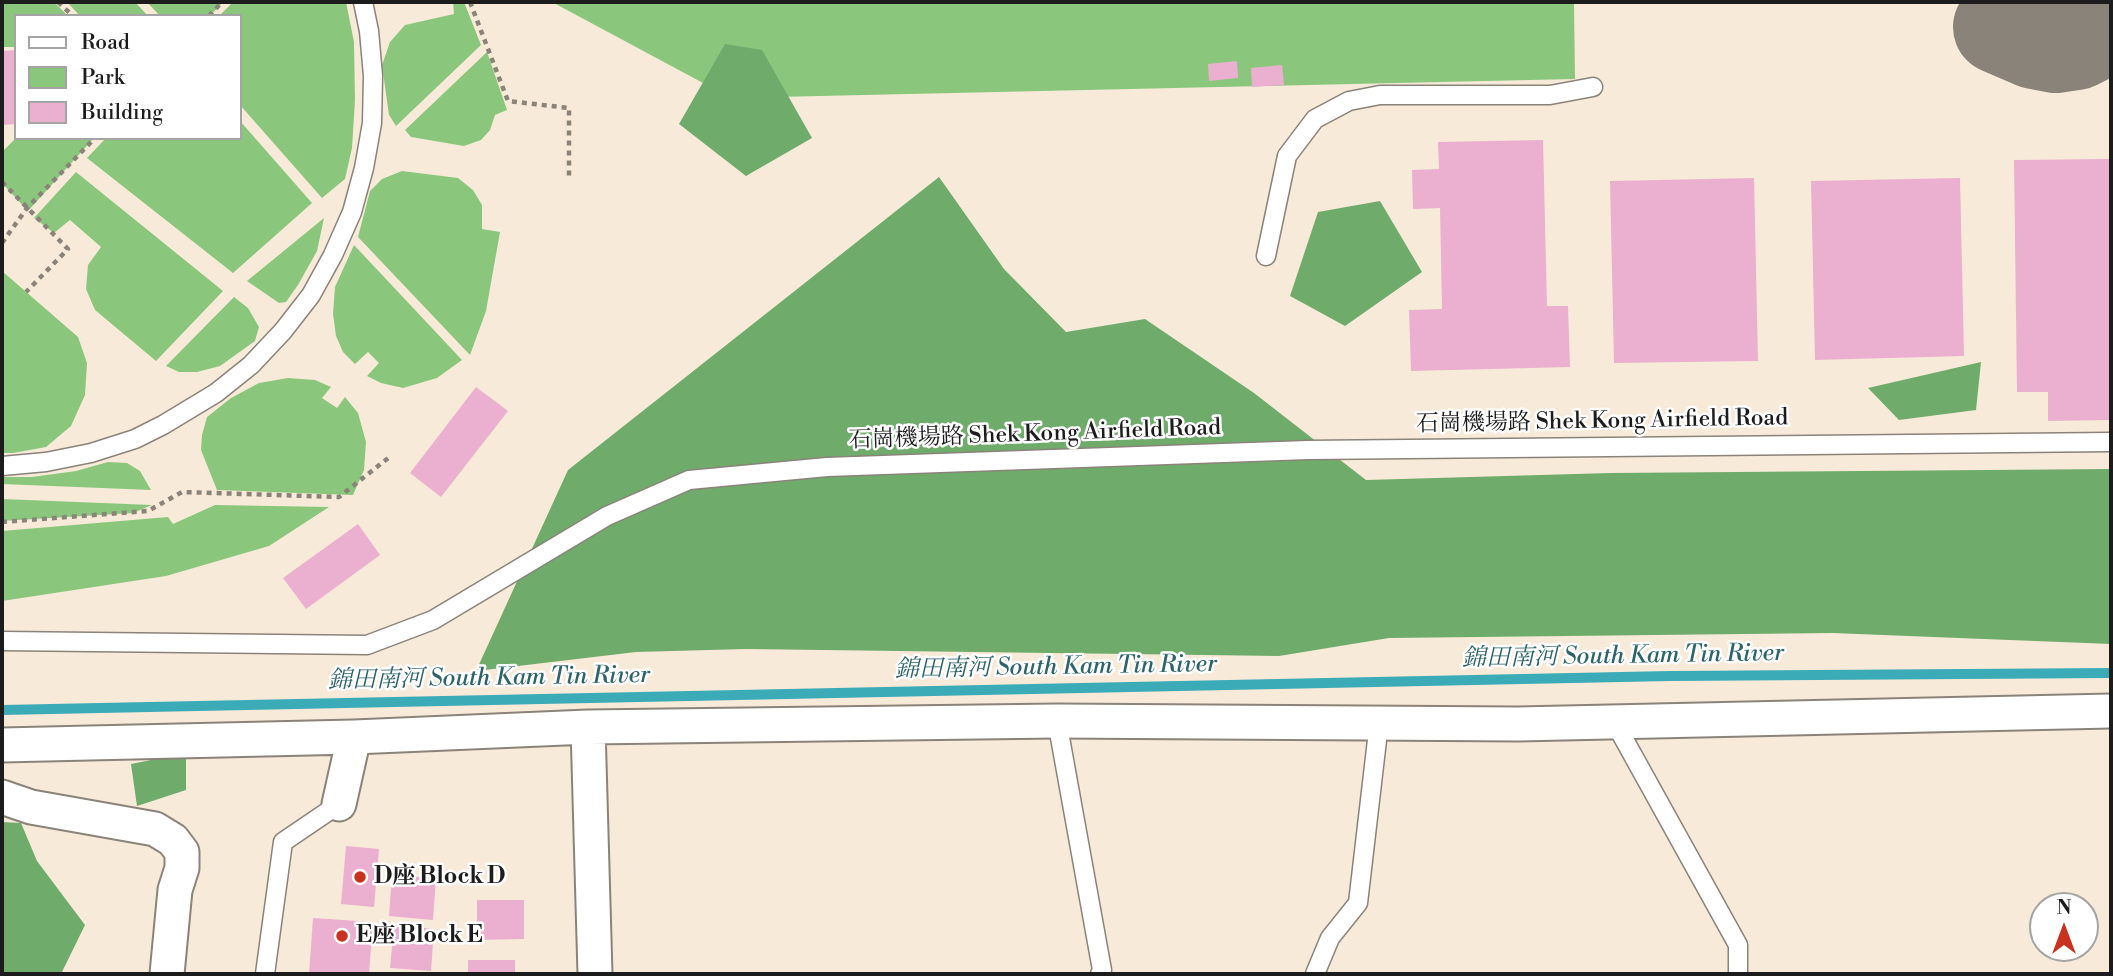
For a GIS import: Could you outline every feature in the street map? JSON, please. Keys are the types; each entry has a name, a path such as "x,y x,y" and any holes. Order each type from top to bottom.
{"street":[{"path":"2,745 354,737 588,727 1057,721 1615,723 2111,711"},
{"path":"588,727 595,974"},
{"path":"339,804 354,737"},
{"path":"2,797 31,807 155,828 173,840 182,852 182,860 175,890 167,974"}],"lane":[{"path":"2,466 46,462 91,453 154,430 216,394 251,365 283,331 311,295 333,255 352,212 364,168 372,123 373,76 363,2"},
{"path":"1266,256 1287,156 1315,119 1349,101 1380,95 1550,95 1593,87"},
{"name":"石崗機場路 Shek Kong Airfield Road","path":"2,640 367,645 433,620 607,516 689,480 716,477 827,467 1308,450 2111,442"},
{"path":"1057,721 1102,970 1100,974"},
{"path":"1315,974 1330,938 1358,902 1379,723"},
{"path":"1615,723 1738,945 1738,974"},
{"path":"265,974 283,842 339,804"}],"path":[{"path":"58,2 71,14"},
{"path":"470,2 508,101 569,108 569,179"},
{"path":"2,243 27,208 92,140"},
{"path":"2,182 68,249 26,292"},
{"path":"2,522 148,512 182,492 339,497 392,455"}],"green space":[{"path":"2,2 54,2 66,14 14,14 14,47 2,47"},
{"path":"67,2 135,2 146,14 78,14"},
{"path":"147,2 223,2 212,14 158,14"},
{"path":"233,2 346,2 354,42 352,148 345,179 322,198 242,107 242,14 221,14"},
{"path":"453,2 464,2 481,45 396,126 389,115 382,65 390,42 405,25 454,14"},
{"path":"552,2 1574,2 1575,79 731,98"},
{"path":"725,44 762,50 812,138 746,176 679,124"},
{"path":"487,52 507,110 495,115 490,130 481,140 464,146 411,137 405,130"},
{"path":"242,123 312,203 233,273 87,158 104,140 242,140"},
{"path":"14,140 92,140 28,211 2,183 2,152"},
{"path":"402,171 458,178 473,190 482,205 482,229 500,232 486,311 470,355 358,237 370,191 382,179"},
{"path":"76,172 223,291 156,361 95,310 86,289 88,265 101,247 70,220 54,233 34,218"},
{"path":"939,177 1004,269 1066,332 1145,319 1254,393 1366,480 1610,473 2111,469 2111,644 1832,633 1389,638 1279,656 746,649 636,652 476,671 568,470"},
{"path":"1380,201 1422,272 1345,326 1290,296 1318,212"},
{"path":"324,218 317,251 286,302 279,303 247,281"},
{"path":"354,245 462,360 437,378 403,388 381,383 367,376 379,363 368,352 355,364 343,352 336,336 333,314 335,287"},
{"path":"2,271 78,337 87,363 85,395 71,426 46,447 13,453 2,453"},
{"path":"234,297 248,308 259,327 255,341 220,366 197,372 179,372 166,366"},
{"path":"1981,362 1976,410 1899,420 1868,388"},
{"path":"288,378 315,380 331,387 322,398 337,408 345,397 358,413 366,442 364,470 353,495 217,490 201,450 207,417 231,398 259,383"},
{"path":"108,462 127,463 140,471 151,490 2,484 2,477 32,477 76,471"},
{"path":"2,499 152,505 133,513 2,521"},
{"path":"215,505 329,507 269,546 166,576 2,601 2,531 168,517 173,524"},
{"path":"186,753 186,790 137,806 131,764"},
{"path":"2,822 21,823 37,861 85,925 61,974 2,974"}],"building":[{"path":"14,50 14,124 2,125 2,51"},
{"path":"1237,61 1238,78 1209,81 1208,64"},
{"path":"1282,65 1284,85 1252,87 1251,68"},
{"path":"1543,140 1547,306 1568,306 1570,367 1411,371 1409,310 1442,309 1440,208 1413,209 1412,170 1439,169 1438,142"},
{"path":"2111,159 2111,420 2048,421 2048,392 2017,392 2014,160"},
{"path":"1754,178 1758,361 1614,363 1610,181"},
{"path":"1960,178 1964,356 1815,360 1811,181"},
{"path":"476,387 508,411 441,497 410,473"},
{"path":"358,524 380,555 306,609 283,578"},
{"name":"D座 Block D","path":"346,846 379,849 374,907 341,904"},
{"path":"392,875 436,878 433,920 389,916"},
{"path":"477,900 524,900 524,939 477,940"},
{"path":"313,918 373,922 369,974 309,974"},
{"path":"394,925 434,929 431,971 390,968"},
{"path":"468,960 515,960 515,974 468,974"}],"waterway":[{"name":"錦田南河 South Kam Tin River","path":"2,710 1670,676 2111,673"}],"taxiway":[{"path":"2000,27 2035,42 2056,46 2076,43 2095,33 2108,19 2111,11"}],"place":[{"name":"D座 Block D","path":"360,877"},
{"name":"E座 Block E","path":"342,936"}]}
